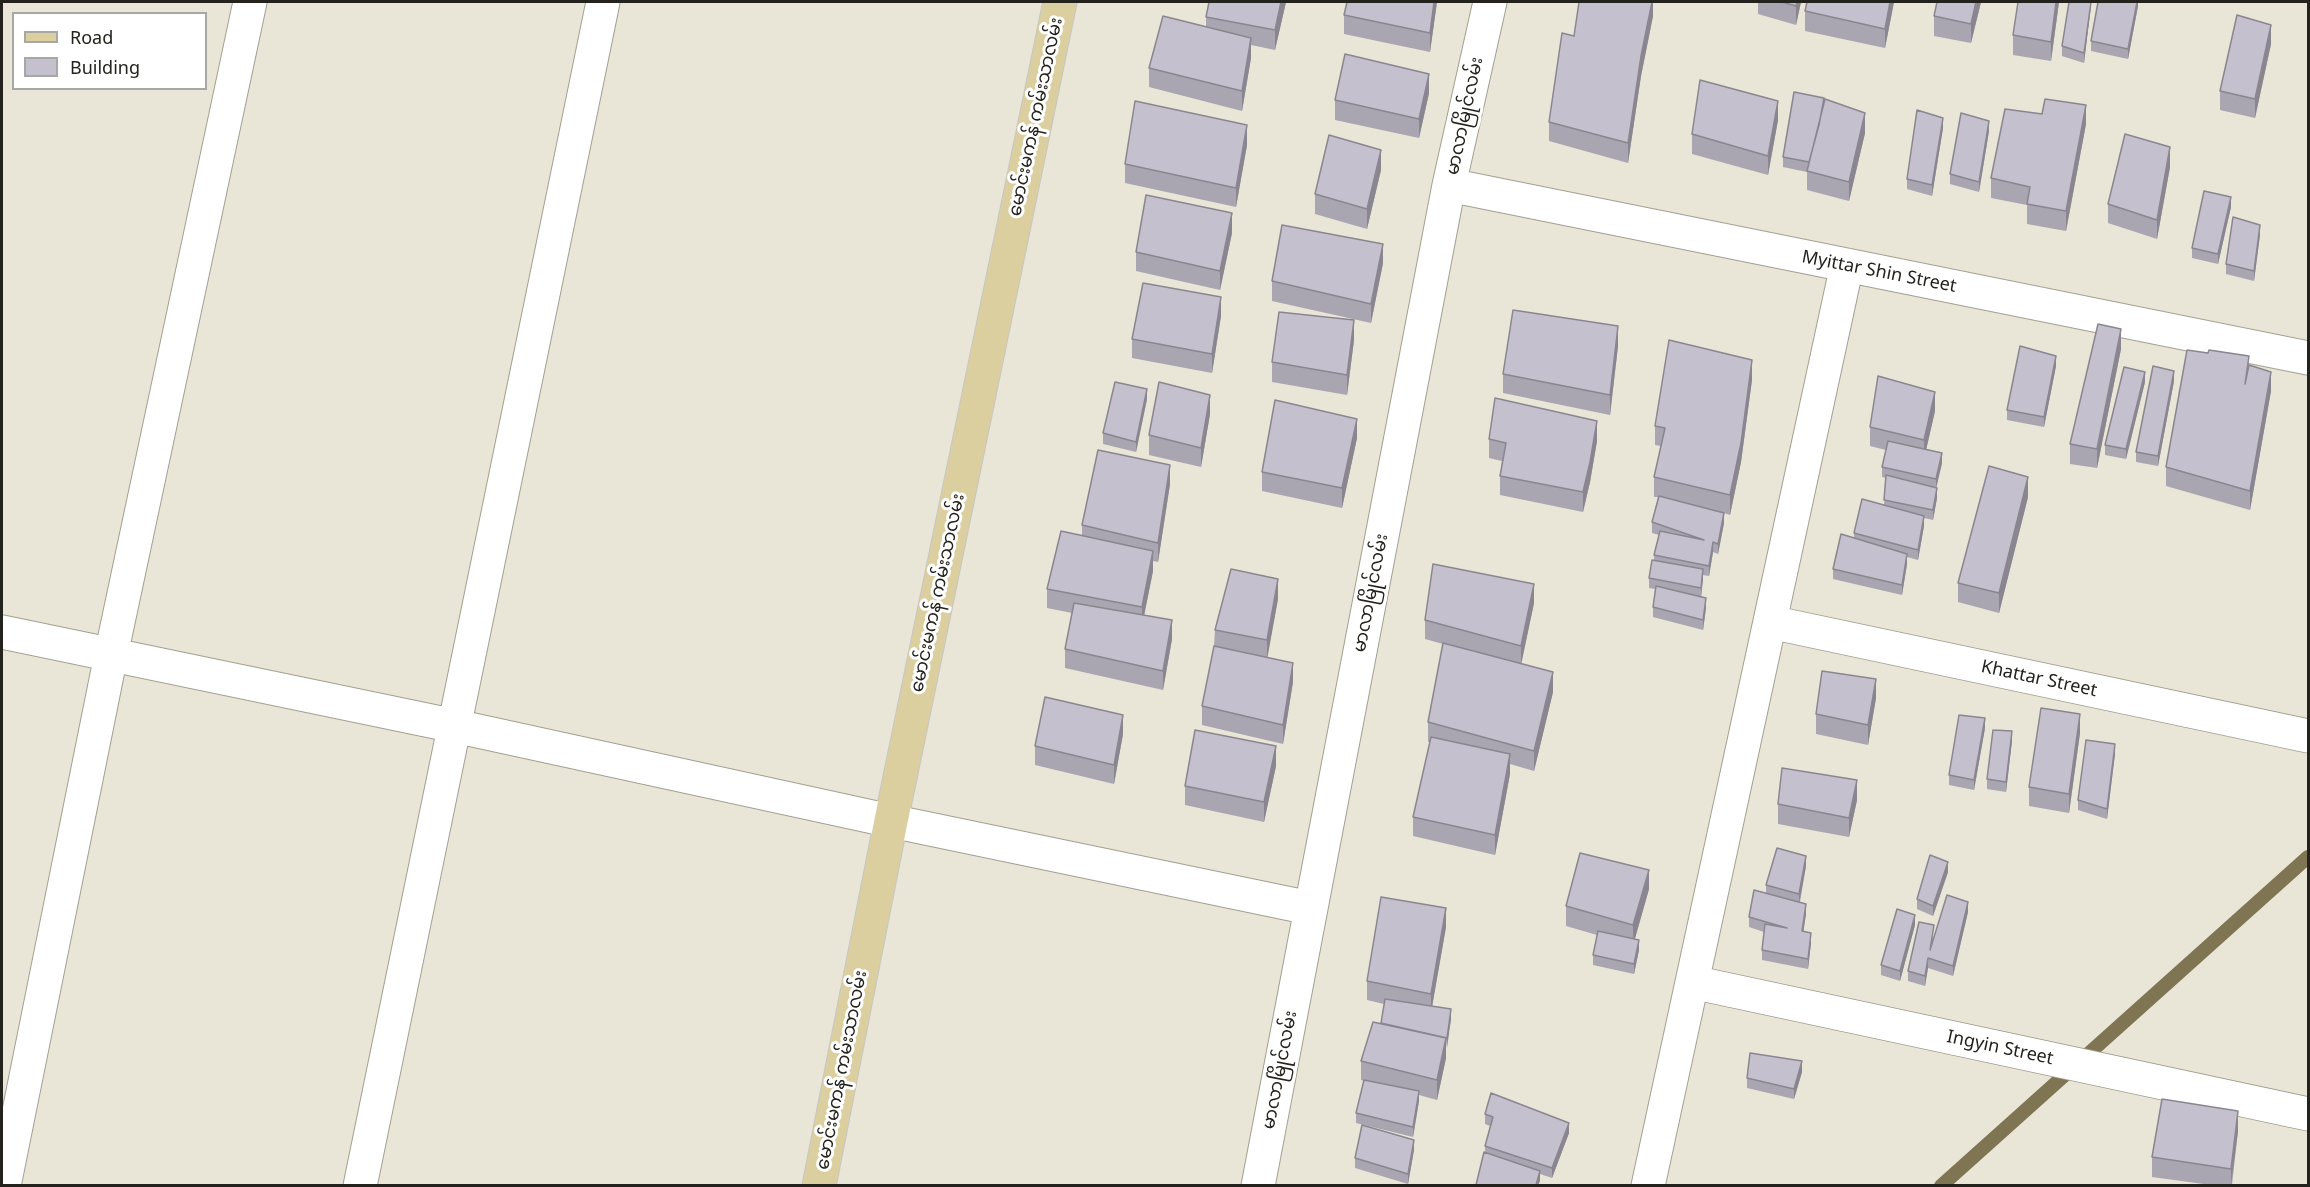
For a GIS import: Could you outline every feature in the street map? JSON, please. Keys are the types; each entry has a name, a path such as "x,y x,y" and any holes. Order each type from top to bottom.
{"main road":[{"name":"မောင်းမကန် ကမ်းသာလမ်း","path":"819,1185 891,821 1060,2"}],"street":[{"path":"4,1185 111,656 250,2"},
{"path":"360,1185 603,2"},
{"name":"မာလာမြိုင်လမ်း","path":"1258,1185 1449,185 1490,2"},
{"name":"Myittar Shin Street","path":"1449,185 2308,358"},
{"path":"1648,1185 1847,265"},
{"name":"Khattar Street","path":"1770,622 2308,736"},
{"path":"2,632 455,726 1310,909"},
{"name":"Ingyin Street","path":"1692,982 2308,1114"}],"building":[{"path":"1209,2 1281,2 1275,30 1206,17"},
{"path":"1347,2 1434,2 1430,33 1344,15"},
{"path":"1579,2 1652,2 1628,143 1549,122 1562,33 1574,36"},
{"path":"1782,2 1797,2 1796,6"},
{"path":"1807,2 1890,2 1885,29 1805,11"},
{"path":"1937,2 1976,2 1971,24 1934,16"},
{"path":"2018,2 2056,2 2051,42 2013,35"},
{"path":"2069,2 2091,2 2084,53 2062,46"},
{"path":"2098,2 2137,2 2128,49 2091,41"},
{"path":"2237,15 2271,25 2255,99 2220,91"},
{"path":"1163,16 1251,38 1242,91 1149,68"},
{"path":"1345,54 1429,74 1419,119 1335,100"},
{"path":"1700,80 1778,101 1768,156 1692,134"},
{"path":"1794,92 1824,98 1809,162 1783,157"},
{"path":"1825,99 1865,113 1849,182 1807,171"},
{"path":"2045,99 2086,105 2066,211 2027,204 2030,187 1991,178 2005,109 2042,114"},
{"path":"1135,101 1247,125 1236,188 1125,164"},
{"path":"1917,110 1943,118 1932,185 1907,179"},
{"path":"1961,113 1989,121 1979,182 1950,174"},
{"path":"2125,134 2170,147 2157,220 2108,204"},
{"path":"1329,135 1381,150 1367,209 1315,194"},
{"path":"2204,191 2231,197 2218,254 2192,248"},
{"path":"1146,195 1232,213 1220,271 1136,252"},
{"path":"2233,217 2260,225 2254,271 2226,264"},
{"path":"1282,225 1383,244 1371,304 1272,281"},
{"path":"1143,283 1221,297 1212,354 1132,339"},
{"path":"1513,310 1618,326 1610,395 1503,374"},
{"path":"1279,312 1354,320 1347,375 1272,362"},
{"path":"2098,324 2121,329 2097,449 2070,444"},
{"path":"1669,340 1752,360 1741,443 1730,495 1654,477 1665,428 1655,426"},
{"path":"2020,346 2056,356 2044,417 2007,410"},
{"path":"2187,350 2208,353 2209,350 2249,356 2245,384 2249,365 2271,372 2250,491 2166,467"},
{"path":"2153,366 2174,371 2158,456 2136,452"},
{"path":"2124,367 2145,372 2126,449 2105,445"},
{"path":"1878,376 1935,392 1924,440 1870,427"},
{"path":"1115,382 1147,389 1136,442 1103,433"},
{"path":"1159,382 1210,395 1201,448 1149,435"},
{"path":"1495,398 1597,421 1583,492 1500,476 1506,443 1489,439"},
{"path":"1275,400 1357,419 1342,488 1262,472"},
{"path":"1888,441 1942,453 1936,479 1882,467"},
{"path":"1098,450 1170,465 1158,543 1082,525"},
{"path":"1989,466 2028,477 1999,593 1958,583"},
{"path":"1886,475 1937,488 1933,510 1884,500"},
{"path":"1659,496 1724,513 1718,544 1713,542 1709,566 1654,555 1660,531 1704,540 1652,522"},
{"path":"1862,499 1924,516 1918,550 1854,533"},
{"path":"1061,531 1153,551 1142,607 1047,589"},
{"path":"1841,534 1907,554 1902,585 1833,569"},
{"path":"1652,560 1703,569 1701,588 1649,578"},
{"path":"1433,564 1534,584 1521,646 1425,620"},
{"path":"1231,569 1278,579 1267,640 1215,630"},
{"path":"1656,586 1706,598 1703,620 1653,607"},
{"path":"1074,603 1172,620 1163,671 1065,649"},
{"path":"1443,643 1553,672 1534,751 1428,722"},
{"path":"1214,646 1293,663 1283,725 1202,706"},
{"path":"1822,671 1876,679 1868,725 1816,714"},
{"path":"1045,697 1123,715 1114,765 1035,746"},
{"path":"2041,708 2080,714 2069,794 2029,787"},
{"path":"1959,715 1985,718 1974,780 1949,775"},
{"path":"1195,730 1276,746 1264,802 1185,786"},
{"path":"1993,730 2012,731 2006,782 1987,779"},
{"path":"1431,737 1510,754 1495,835 1413,817"},
{"path":"2086,740 2115,744 2107,809 2078,800"},
{"path":"1782,768 1857,780 1849,818 1778,804"},
{"path":"1777,848 1806,856 1799,894 1766,885"},
{"path":"1580,853 1649,870 1633,925 1566,906"},
{"path":"1930,855 1948,862 1933,906 1917,899"},
{"path":"1754,890 1806,904 1802,931 1811,933 1808,959 1762,950 1765,924 1787,928 1749,917"},
{"path":"1947,895 1968,902 1953,966 1928,958 1925,976 1908,971 1919,922 1934,925 1930,950"},
{"path":"1381,897 1446,908 1431,994 1367,981"},
{"path":"1897,909 1915,915 1900,971 1881,965"},
{"path":"1598,931 1639,940 1634,964 1593,955"},
{"path":"1385,999 1451,1009 1447,1038 1381,1023"},
{"path":"1373,1022 1446,1038 1437,1080 1361,1061"},
{"path":"1750,1053 1802,1061 1794,1089 1747,1078"},
{"path":"1364,1080 1419,1091 1413,1127 1356,1113"},
{"path":"1491,1093 1569,1123 1552,1168 1485,1146 1493,1117 1485,1114"},
{"path":"2162,1099 2238,1111 2231,1169 2152,1157"},
{"path":"1362,1125 1414,1140 1408,1174 1355,1158"},
{"path":"1484,1152 1540,1171 1536,1185 1476,1185"}],"waterway":[{"path":"1941,1186 2308,857"}]}
